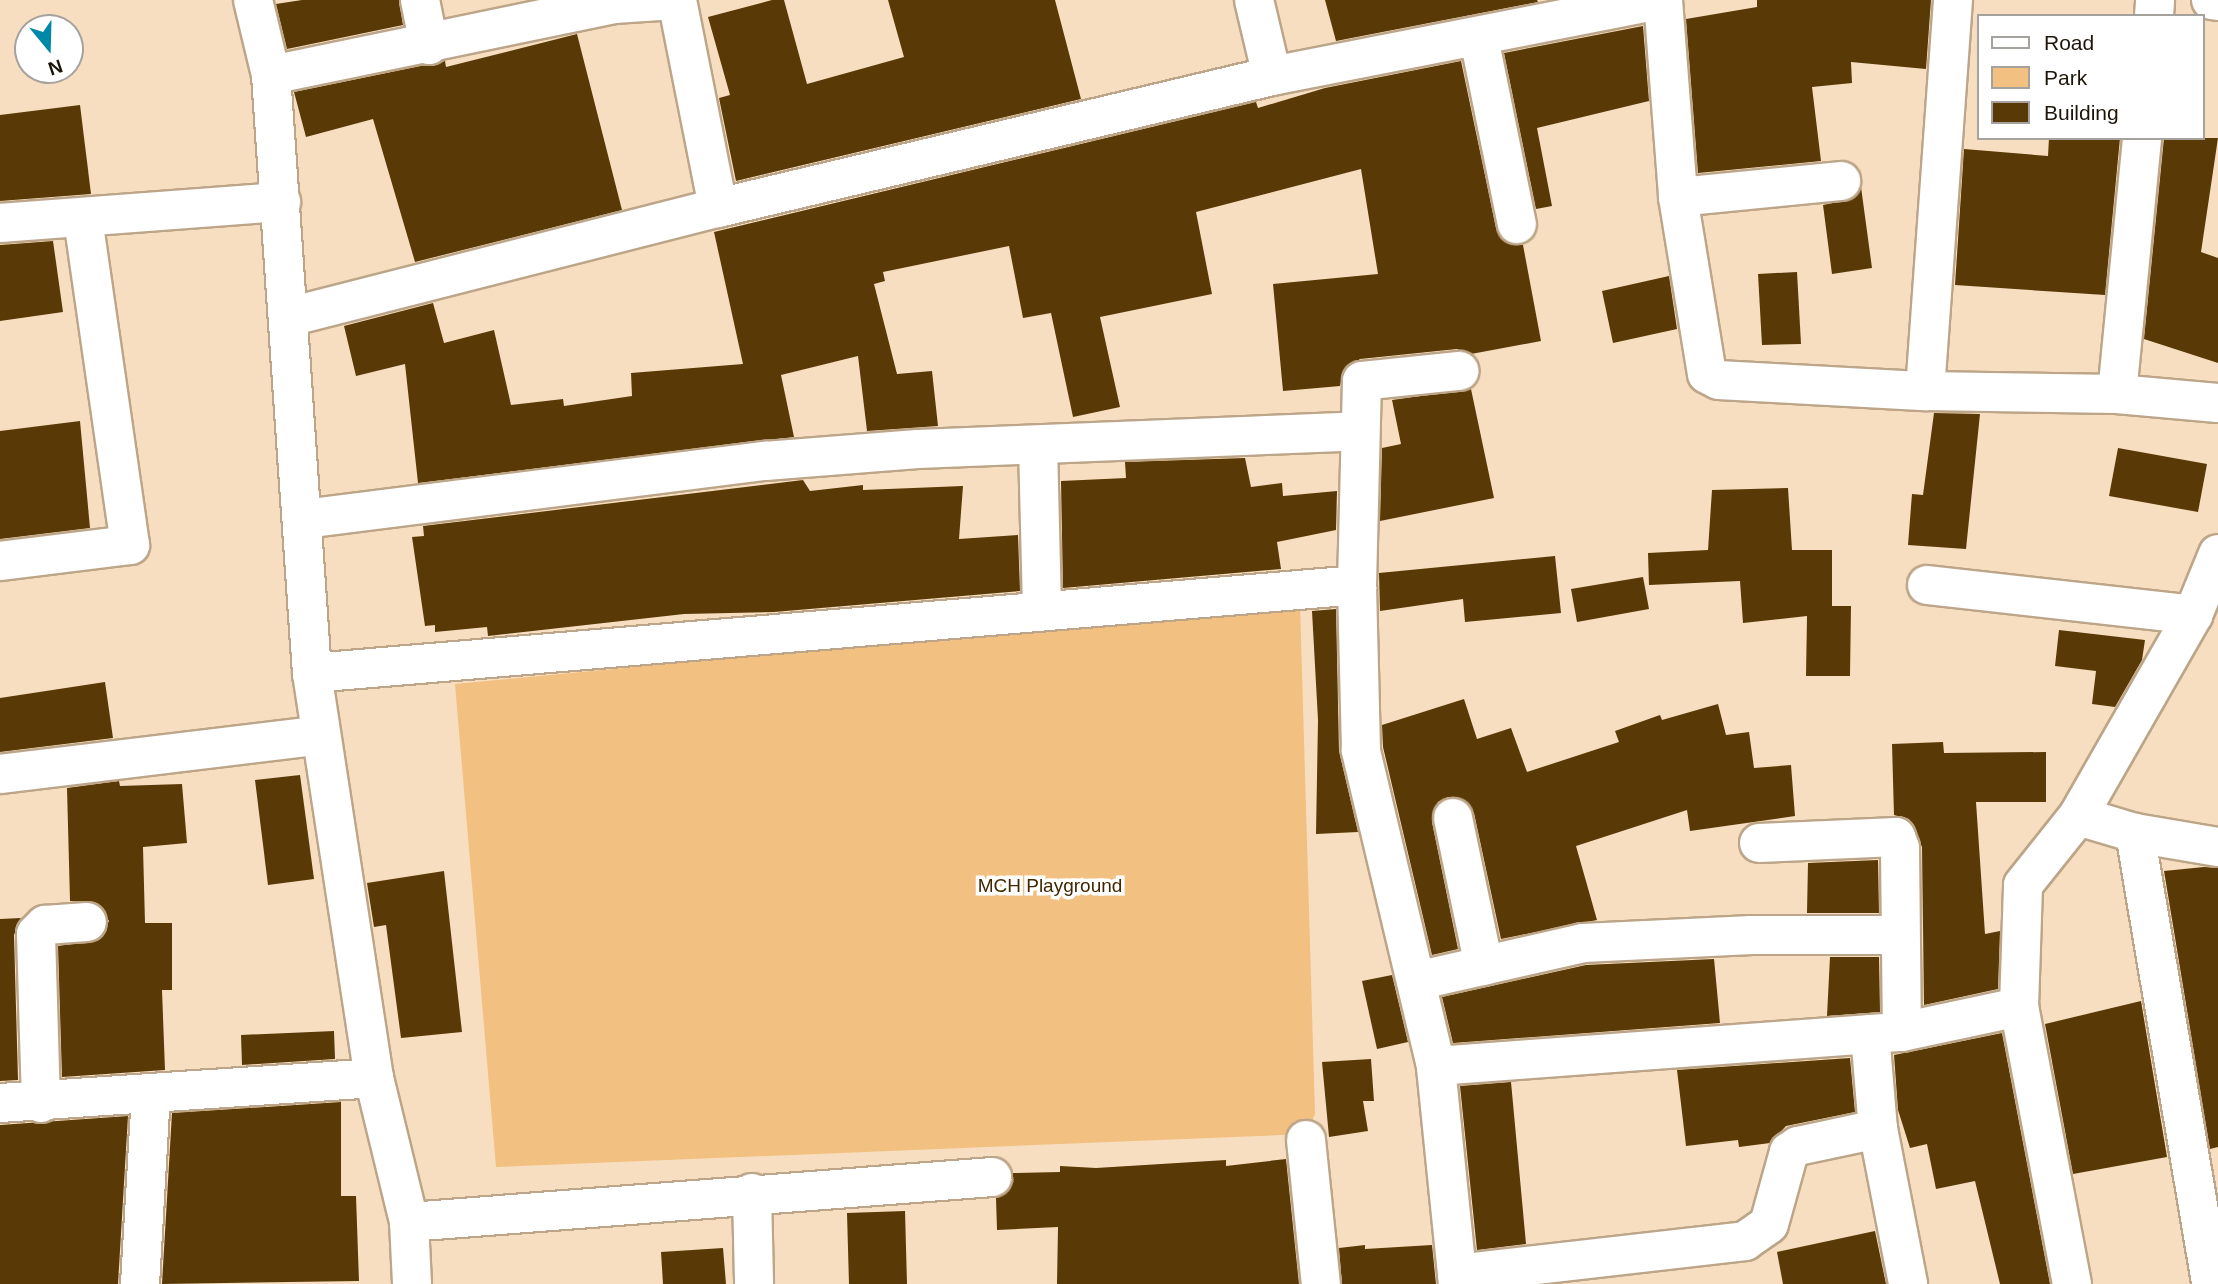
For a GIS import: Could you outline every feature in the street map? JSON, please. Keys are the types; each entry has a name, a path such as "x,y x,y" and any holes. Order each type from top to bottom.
{"street":[{"path":"253,0 271,75 304,519 312,673 374,1078 409,1222 412,1284"},
{"path":"420,0 429,45"},
{"path":"271,75 429,45 614,2 676,0 718,208"},
{"path":"1254,0 1272,76"},
{"path":"289,317 718,208 1272,76 1479,38 1661,0 1678,197 1707,374 1719,380 1925,391 2117,394 2218,403"},
{"path":"1925,391 1953,0"},
{"path":"2211,0 2218,1"},
{"path":"1479,38 1517,224"},
{"path":"2117,394 2142,140"},
{"path":"1678,197 1841,181"},
{"path":"0,223 281,202"},
{"path":"0,561 130,545 83,217"},
{"path":"1459,371 1362,381 1357,585 1361,750 1436,1066 1457,1279 1745,1241 1769,1224 1789,1152 1798,1146 1878,1129"},
{"path":"304,519 765,461 1038,444 1360,431"},
{"path":"1038,444 1042,609"},
{"path":"2072,1284 2020,1007 2023,885 2078,816 2193,615 2218,554"},
{"path":"312,673 1042,609 1357,585"},
{"path":"1927,585 2193,615"},
{"path":"0,774 320,735"},
{"path":"2078,816 2135,832 2218,847"},
{"path":"1453,818 1484,965"},
{"path":"2135,832 2211,1284"},
{"path":"1759,843 1896,837 1900,848 1899,935 1886,1033 1878,1129 1908,1284"},
{"path":"41,1102 36,934 45,925 87,922"},
{"path":"1416,981 1583,943 1752,935 1899,935"},
{"path":"1436,1066 1886,1033 2020,1007"},
{"path":"0,1103 151,1096 374,1078"},
{"path":"140,1284 151,1096"},
{"path":"1306,1140 1321,1284"},
{"path":"409,1222 752,1193 992,1177"},
{"path":"752,1193 754,1284"}],"green space":[{"name":"MCH Playground","path":"1300,604 1315,1114 1306,1134 496,1167 455,684"}],"building":[{"path":"302,0 399,0 403,25 287,49 276,4"},
{"path":"772,0 784,0 807,84 904,57 888,0 1055,0 1081,99 736,181 719,98 730,95 708,17"},
{"path":"1325,0 1537,0 1538,2 1336,41"},
{"path":"1757,0 1931,0 1926,69 1851,62 1852,83 1812,87 1821,161 1698,173 1686,19 1757,7"},
{"path":"1643,26 1649,101 1537,128 1552,206 1536,209 1504,53"},
{"path":"577,34 622,210 415,262 373,119 306,137 294,92 445,61 446,67"},
{"path":"1461,61 1496,228 1509,244 1523,245 1541,341 1471,354 1457,349 1360,359 1343,370 1340,386 1283,391 1273,284 1378,274 1361,169 1196,212 1212,294 1100,317 1120,407 1073,417 1051,313 1023,318 1009,246 883,272 885,281 874,284 897,374 932,371 938,426 867,431 858,356 781,375 794,437 418,483 405,364 356,376 344,326 433,303 444,343 494,330 511,405 563,399 564,406 632,396 631,373 743,364 714,232 1256,102 1258,108 1325,88"},
{"path":"80,105 91,194 0,201 0,115"},
{"path":"2218,138 2201,252 2218,258 2218,363 2144,339 2164,140"},
{"path":"2049,140 2120,140 2105,295 1955,285 1964,149 2048,156"},
{"path":"1861,187 1872,268 1832,274 1823,205 1853,199"},
{"path":"53,241 63,312 0,321 0,245"},
{"path":"1797,272 1801,344 1762,345 1758,274"},
{"path":"1669,276 1677,329 1613,343 1602,291"},
{"path":"1471,389 1494,498 1380,521 1382,448 1401,444 1392,400"},
{"path":"1934,413 1980,414 1966,549 1908,545 1912,494 1923,495"},
{"path":"80,421 90,528 0,539 0,431"},
{"path":"2118,448 2207,464 2198,512 2109,496"},
{"path":"1245,458 1251,487 1282,483 1283,496 1337,491 1336,530 1277,542 1281,569 1063,588 1061,481 1126,478 1125,462"},
{"path":"803,480 810,491 863,485 863,490 963,486 959,539 1018,535 1020,591 774,612 684,614 488,636 487,627 435,632 435,625 425,626 412,537 424,536 423,526"},
{"path":"1788,488 1792,550 1832,550 1832,606 1851,606 1850,676 1806,676 1807,616 1743,623 1740,581 1649,585 1648,553 1708,550 1712,490"},
{"path":"1555,556 1561,613 1465,622 1463,599 1380,611 1379,573"},
{"path":"1643,577 1649,609 1577,622 1571,589"},
{"path":"1336,609 1339,751 1358,832 1316,834 1318,720 1312,611"},
{"path":"2059,630 2145,640 2142,660 2115,707 2092,704 2096,671 2055,666"},
{"path":"105,682 113,738 0,752 0,698"},
{"path":"1464,699 1477,739 1511,728 1527,772 1619,742 1615,731 1660,715 1662,720 1718,704 1726,735 1749,732 1754,768 1791,765 1795,816 1690,831 1687,810 1576,846 1597,920 1501,939 1474,813 1460,798 1448,797 1438,802 1432,822 1458,949 1432,955 1383,747 1382,725"},
{"path":"1943,742 1944,753 2046,752 2046,802 1976,802 1985,934 2000,931 1998,989 1924,1005 1922,847 1909,819 1894,815 1892,744"},
{"path":"300,775 314,879 268,885 255,780"},
{"path":"119,781 120,786 182,784 187,843 143,847 145,923 172,923 172,990 162,990 165,1070 62,1077 58,946 99,940 109,921 97,903 70,901 67,788"},
{"path":"1878,860 1879,913 1807,913 1808,863"},
{"path":"2218,868 2218,1147 2210,1149 2164,871"},
{"path":"444,871 462,1032 401,1038 386,925 374,927 367,883"},
{"path":"21,918 14,935 18,1080 0,1081 0,919"},
{"path":"1830,957 1879,957 1880,1012 1827,1016"},
{"path":"1714,959 1720,1023 1453,1043 1442,997 1586,965"},
{"path":"1392,975 1408,1042 1377,1049 1362,981"},
{"path":"2141,1001 2167,1157 2073,1174 2045,1024"},
{"path":"334,1031 335,1059 242,1065 241,1035"},
{"path":"2002,1033 2050,1284 2000,1284 1975,1181 1936,1189 1927,1144 1910,1148 1898,1110 1894,1055"},
{"path":"1850,1058 1855,1112 1786,1126 1770,1143 1739,1147 1738,1140 1686,1146 1677,1070"},
{"path":"1371,1059 1374,1101 1363,1101 1368,1131 1329,1137 1322,1062"},
{"path":"1511,1082 1526,1244 1477,1250 1460,1086"},
{"path":"341,1102 341,1196 356,1196 359,1281 162,1284 172,1113"},
{"path":"128,1116 118,1284 0,1284 0,1125"},
{"path":"1286,1159 1299,1284 1057,1284 1058,1227 997,1230 996,1198 1011,1187 1013,1173 1060,1172 1060,1166 1096,1168 1226,1160 1226,1166"},
{"path":"905,1211 907,1284 849,1284 847,1213"},
{"path":"1875,1231 1886,1284 1783,1284 1777,1252"},
{"path":"1365,1245 1365,1249 1432,1245 1436,1284 1342,1284 1339,1248"},
{"path":"723,1248 726,1284 663,1284 661,1252"}]}
